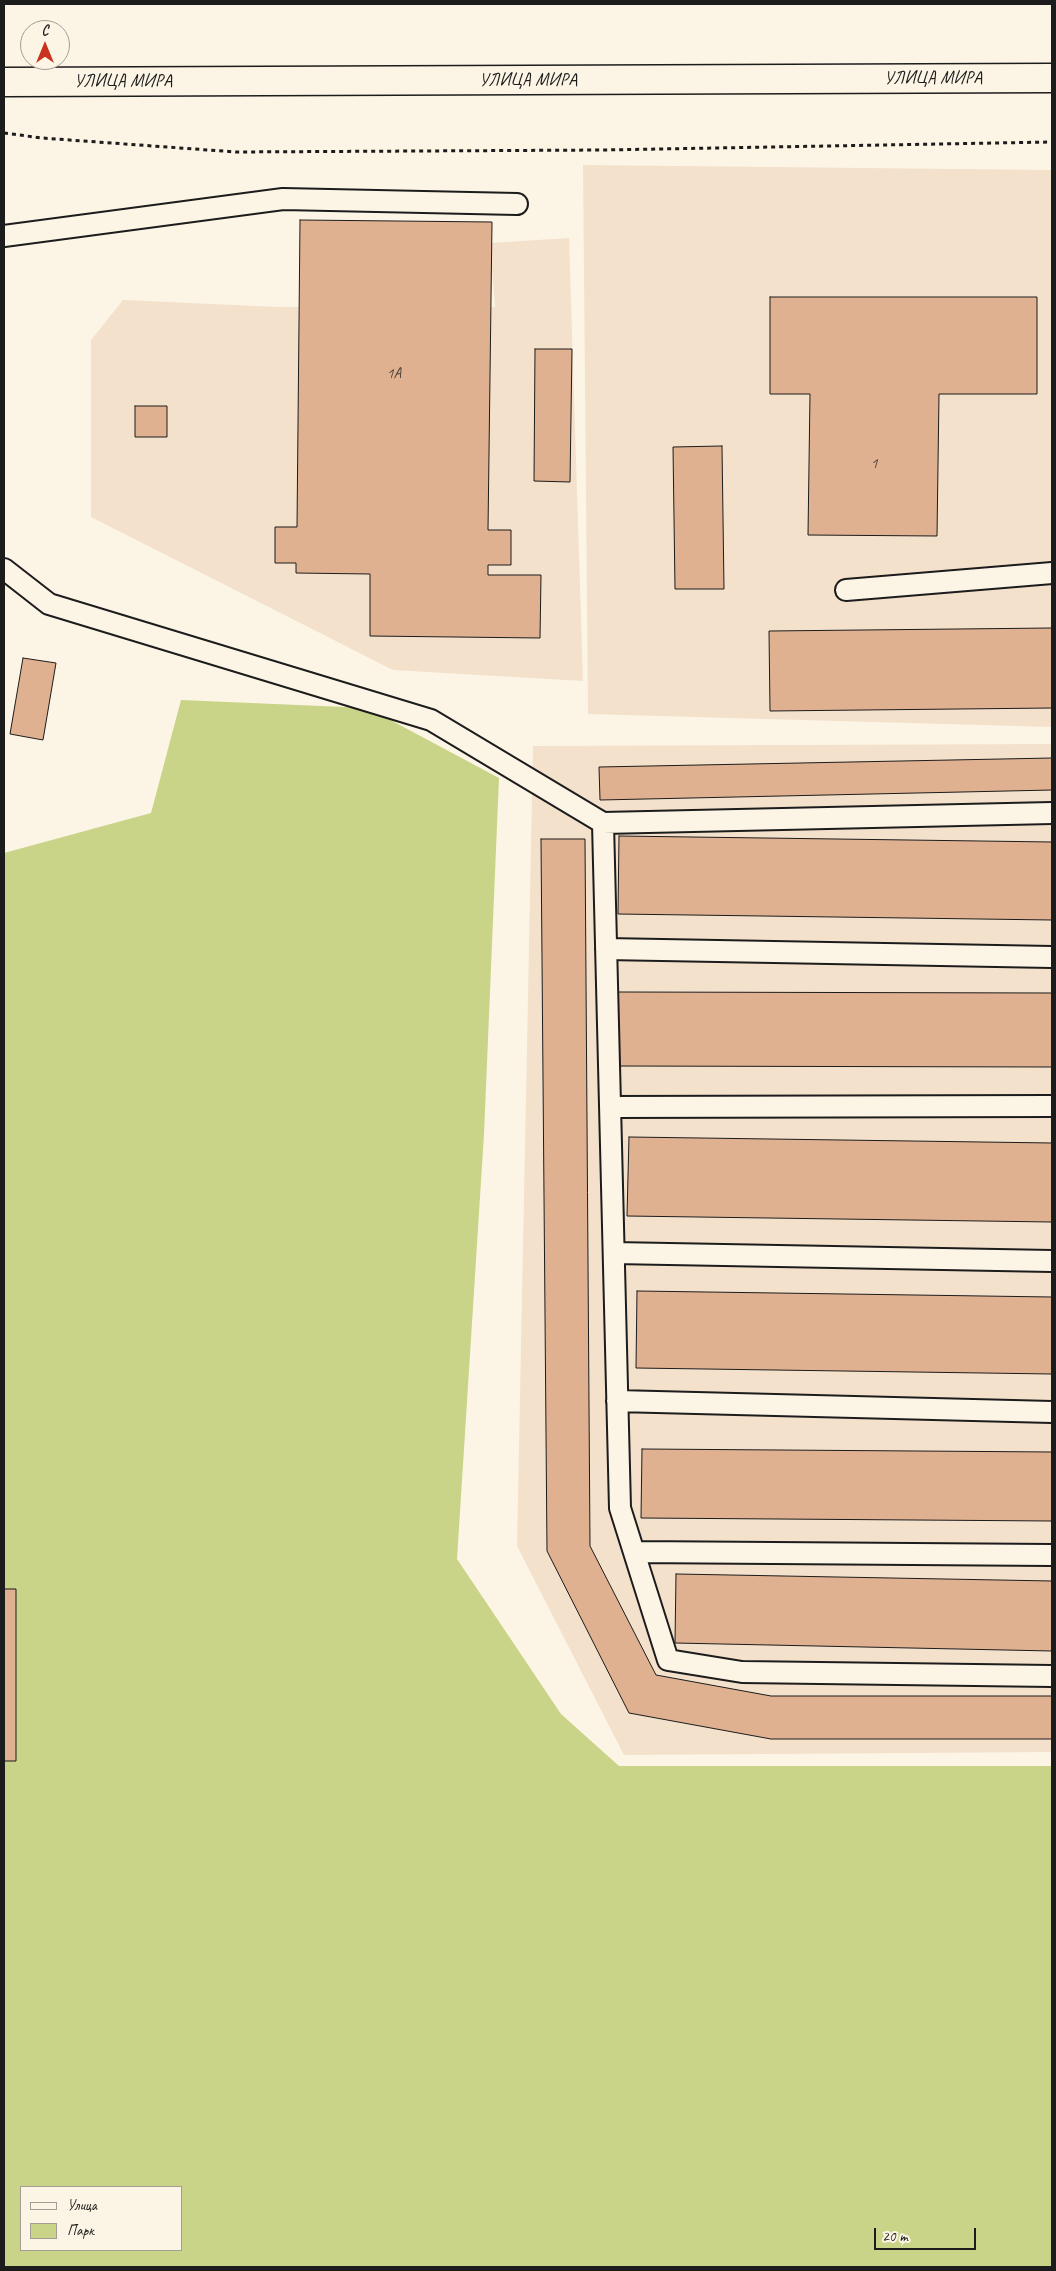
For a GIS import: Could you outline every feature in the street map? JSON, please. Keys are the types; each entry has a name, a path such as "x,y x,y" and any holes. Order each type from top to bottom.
{"street":[{"name":"УЛИЦА МИРА","path":"4,82 1052,78"}],"lane":[{"path":"4,236 283,199 517,204"},
{"path":"4,569 49,604 431,720 603,823 1052,813"},
{"path":"846,590 1052,573"},
{"path":"603,823 620,1508 668,1660 742,1672 1052,1676"},
{"path":"606,949 1052,957"},
{"path":"610,1107 1052,1106"},
{"path":"614,1253 1052,1261"},
{"path":"617,1401 1052,1412"},
{"path":"634,1552 1052,1555"}],"path":[{"path":"4,133 42,138 236,152 602,150 1052,142"}],"shaded area":[{"path":"583,165 1052,170 1052,727 588,714"},
{"path":"569,238 583,681 393,670 91,517 91,340 123,300 278,307 495,307 490,243"},
{"path":"1052,744 1052,1752 624,1755 517,1546 533,746"}],"green space":[{"path":"181,700 368,708 499,778 484,1134 457,1559 561,1714 619,1766 1052,1766 1052,2267 4,2267 4,853 151,813"}],"building":[{"path":"300,220 492,222 488,530 511,530 511,565 488,565 488,575 541,575 540,638 370,636 370,574 296,573 296,563 275,563 275,527 297,527"},
{"path":"770,297 1037,297 1037,394 939,394 937,536 808,535 810,394 770,394"},
{"path":"535,349 572,349 570,482 534,481"},
{"path":"135,406 167,406 167,437 135,437"},
{"path":"722,446 724,589 675,589 673,447"},
{"path":"1052,628 1052,708 770,711 769,631"},
{"path":"23,658 56,663 43,740 10,734"},
{"path":"1052,758 1052,790 600,800 599,767"},
{"path":"619,836 1052,842 1052,920 618,914"},
{"path":"541,839 585,839 590,1546 656,1675 771,1696 1052,1696 1052,1739 771,1739 629,1713 547,1551"},
{"path":"617,992 1052,993 1052,1067 617,1066"},
{"path":"629,1137 1052,1143 1052,1222 627,1216"},
{"path":"637,1291 1052,1297 1052,1374 636,1368"},
{"path":"642,1449 1052,1452 1052,1521 641,1518"},
{"path":"676,1574 1052,1581 1052,1651 675,1643"},
{"path":"4,1589 16,1589 16,1761 4,1761"}]}
